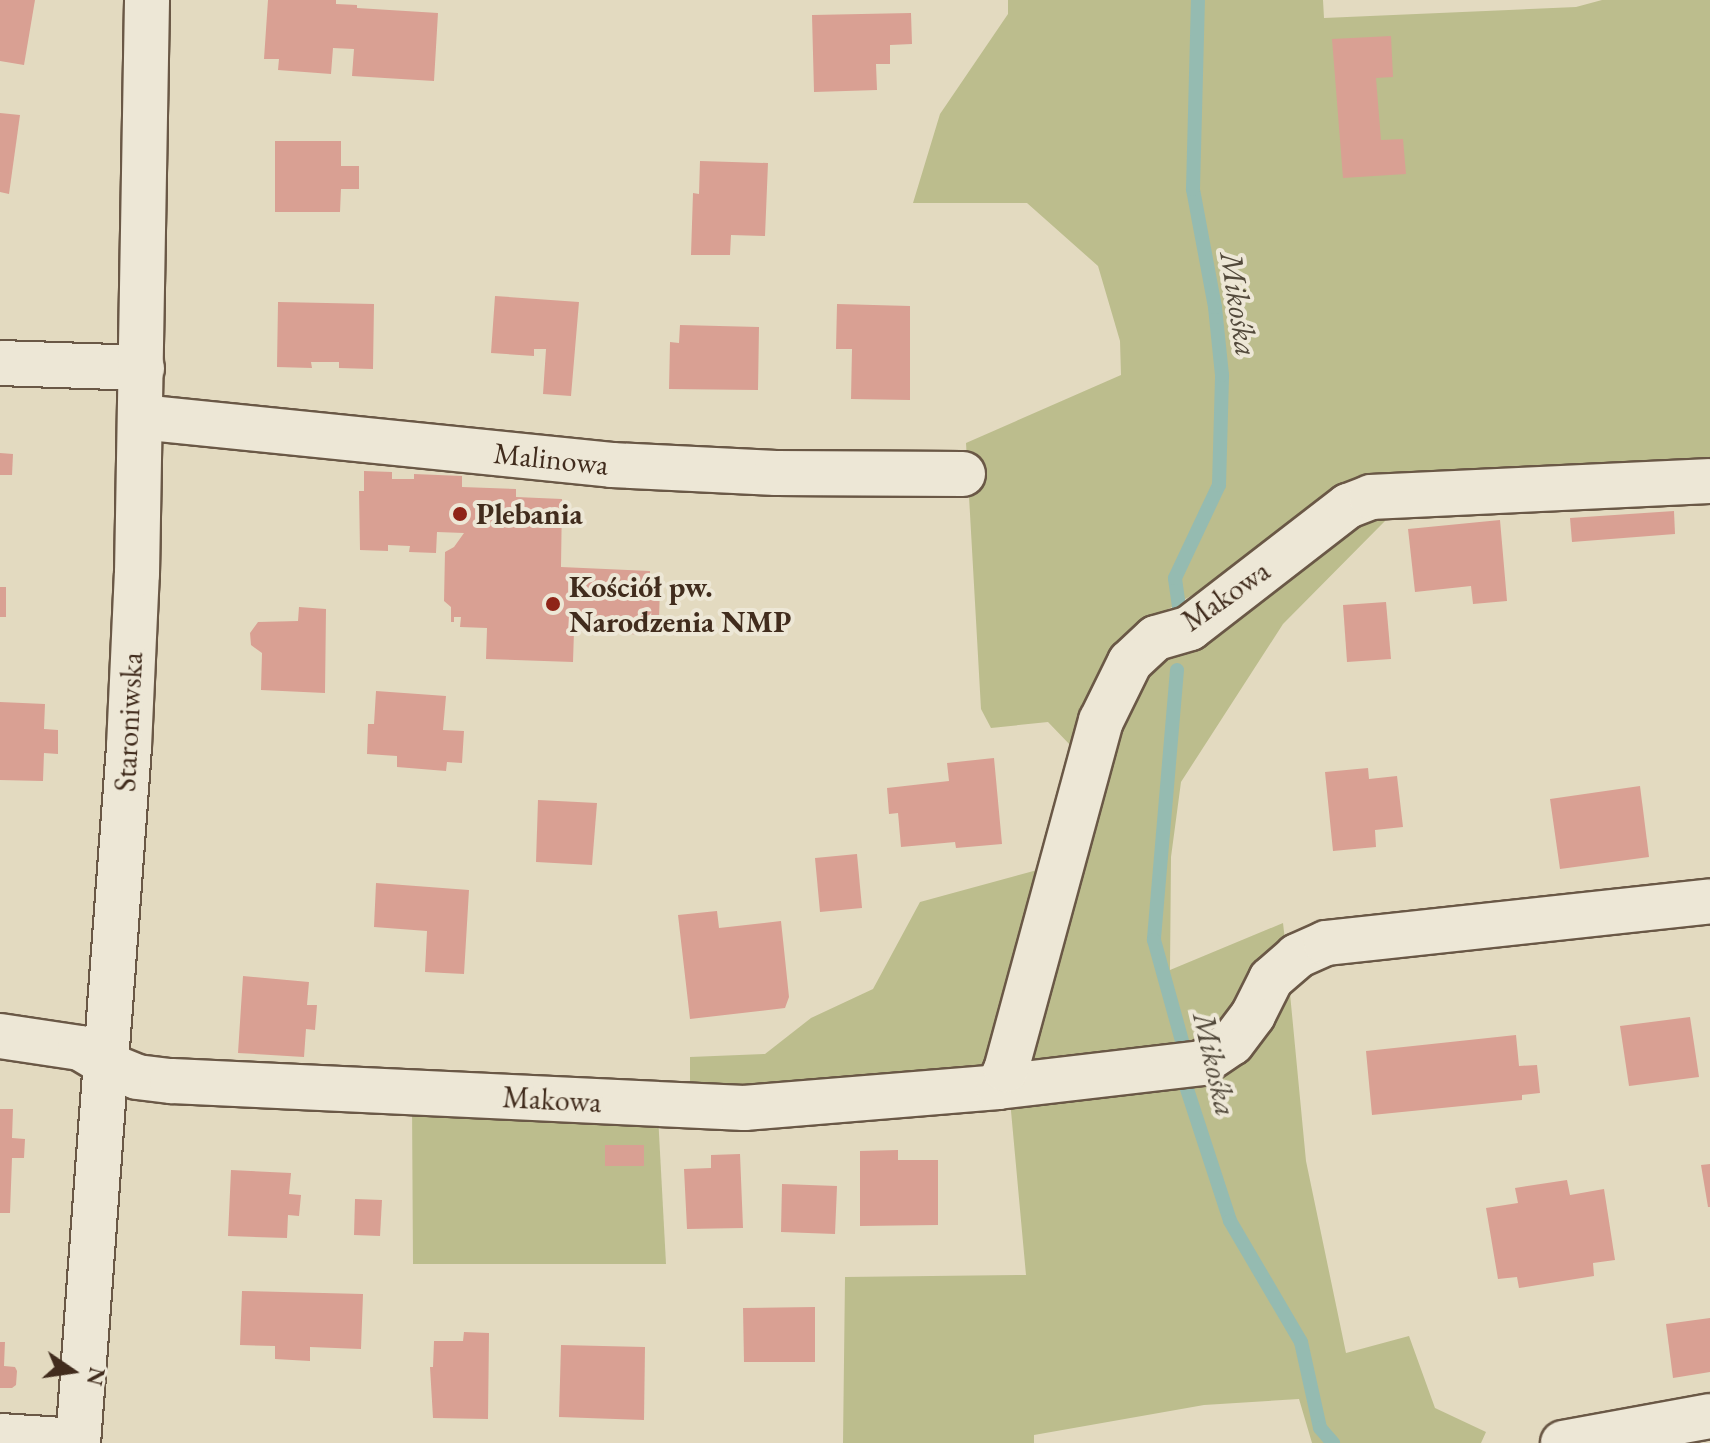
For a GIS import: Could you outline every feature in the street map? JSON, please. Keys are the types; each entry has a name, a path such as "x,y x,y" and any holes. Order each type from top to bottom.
{"street":[{"name":"Staroniwska","path":"78,1442 108,1065 129,731 142,368 147,0"},
{"path":"0,363 142,368"},
{"name":"Malinowa","path":"140,417 612,465 776,473 963,474"},
{"name":"Makowa","path":"998,1087 1006,1070 1101,721 1130,662 1156,638 1190,628 1348,506 1371,497 1710,481"},
{"name":"Makowa","path":"0,1036 80,1048 108,1065 137,1077 172,1081 744,1108 998,1087 1202,1063 1232,1043 1253,1015 1271,979 1297,956 1326,943 1710,901"},
{"path":"1563,1443 1710,1416"},
{"path":"0,1436 78,1442"}],"green space":[{"path":"1008,0 1323,0 1324,18 1576,7 1602,0 1710,0 1710,465 1463,475 1362,474 1273,548 1134,629 1073,748 1048,722 991,728 981,709 966,443 1121,375 1120,341 1098,266 1027,203 913,203 940,114 1008,14"},
{"path":"1380,505 1385,521 1283,624 1181,782 1171,857 1170,970 1283,923 1286,949 1217,1040 1012,1077 1122,704 1148,661"},
{"path":"1041,869 995,1064 977,1074 690,1094 690,1057 765,1054 811,1018 873,989 920,902"},
{"path":"1289,983 1306,1161 1346,1353 1409,1336 1435,1408 1486,1432 1481,1443 1312,1443 1299,1399 1204,1405 1034,1435 1034,1443 843,1443 845,1277 1026,1275 1010,1100 1154,1089"},
{"path":"412,1105 658,1115 666,1264 413,1264"}],"building":[{"path":"0,0 35,0 24,65 0,61"},
{"path":"268,0 336,0 336,4 357,5 357,8 438,13 434,81 352,76 354,49 333,48 331,74 278,70 279,59 264,59"},
{"path":"911,13 912,44 890,45 890,64 876,64 877,90 814,92 812,15"},
{"path":"1391,36 1393,77 1376,78 1381,140 1403,139 1406,174 1343,178 1332,39"},
{"path":"0,113 20,115 9,194 0,192"},
{"path":"275,141 341,141 341,166 359,166 359,189 341,189 340,212 275,212"},
{"path":"700,161 768,163 765,236 731,235 730,255 691,255 693,193 699,194"},
{"path":"495,296 579,302 571,396 543,394 546,349 534,349 534,356 491,353"},
{"path":"278,302 374,304 373,369 339,368 339,362 311,362 312,368 277,367"},
{"path":"837,304 910,306 910,400 851,399 852,349 836,349"},
{"path":"680,325 759,327 758,390 669,389 670,342 679,343"},
{"path":"0,453 13,454 12,475 0,475"},
{"path":"364,471 392,472 392,479 414,479 414,474 462,476 462,487 516,489 516,497 562,499 561,567 650,571 650,588 660,588 659,619 648,619 647,635 574,631 573,662 486,659 487,628 460,627 461,617 454,617 454,622 451,622 451,607 444,601 445,552 454,547 464,533 437,532 436,553 409,552 410,546 388,545 388,551 360,550 359,491 364,491"},
{"path":"1674,511 1675,534 1572,542 1570,518"},
{"path":"1500,520 1507,601 1473,604 1471,586 1415,592 1408,529"},
{"path":"0,587 6,587 6,617 0,617"},
{"path":"1386,602 1391,659 1347,662 1343,605"},
{"path":"299,607 326,609 325,693 261,690 262,653 251,645 250,633 258,622 298,621"},
{"path":"376,691 446,696 443,730 464,731 462,763 447,762 446,771 397,767 397,756 367,754 368,724 374,724"},
{"path":"0,702 45,704 44,729 58,730 58,754 44,753 43,781 0,780"},
{"path":"994,758 1002,844 956,848 955,842 901,847 898,813 889,814 887,788 949,781 947,763"},
{"path":"1368,768 1369,779 1397,776 1403,827 1375,830 1376,847 1333,851 1325,772"},
{"path":"1640,786 1649,857 1560,869 1550,799"},
{"path":"538,800 597,803 592,865 536,862"},
{"path":"857,854 862,908 820,912 815,858"},
{"path":"376,883 469,890 464,974 425,972 427,931 374,927"},
{"path":"717,911 719,928 781,921 789,997 785,1008 690,1019 678,915"},
{"path":"243,976 309,982 307,1005 317,1005 315,1030 306,1029 304,1057 238,1053"},
{"path":"1690,1017 1699,1077 1629,1086 1620,1026"},
{"path":"1516,1035 1519,1066 1537,1065 1540,1093 1522,1095 1522,1100 1372,1115 1366,1051"},
{"path":"0,1109 13,1109 12,1138 25,1139 24,1158 12,1158 10,1213 0,1213"},
{"path":"605,1145 644,1145 644,1166 605,1166"},
{"path":"898,1150 898,1160 938,1160 938,1225 860,1226 860,1151"},
{"path":"740,1154 743,1228 687,1229 684,1169 711,1168 711,1155"},
{"path":"1710,1164 1710,1207 1708,1207 1701,1165"},
{"path":"231,1170 291,1173 289,1194 301,1195 299,1216 288,1215 287,1238 228,1236"},
{"path":"1567,1180 1570,1195 1604,1189 1615,1260 1593,1263 1594,1276 1519,1288 1517,1277 1498,1279 1486,1208 1518,1203 1515,1188"},
{"path":"782,1184 837,1186 835,1234 781,1232"},
{"path":"355,1199 382,1200 380,1236 354,1235"},
{"path":"242,1291 363,1294 361,1349 310,1347 310,1361 275,1359 275,1346 240,1345"},
{"path":"815,1307 815,1362 744,1362 743,1308"},
{"path":"1710,1318 1710,1372 1673,1378 1666,1324"},
{"path":"464,1332 489,1333 488,1419 433,1418 430,1367 433,1367 434,1341 463,1341"},
{"path":"0,1342 5,1342 4,1366 15,1367 17,1371 16,1385 12,1388 0,1388"},
{"path":"561,1345 645,1347 644,1420 559,1417"}],"waterway":[{"name":"Mikośka","path":"1179,607 1175,578 1219,485 1222,375 1215,307 1193,189 1198,0"},
{"name":"Mikośka","path":"1177,670 1154,940 1185,1052 1185,1083 1230,1221 1301,1342 1320,1428 1333,1443"}],"place":[{"name":"Plebania","path":"460,514"},
{"name":"Kościół pw. Narodzenia NMP","path":"553,604"}]}
